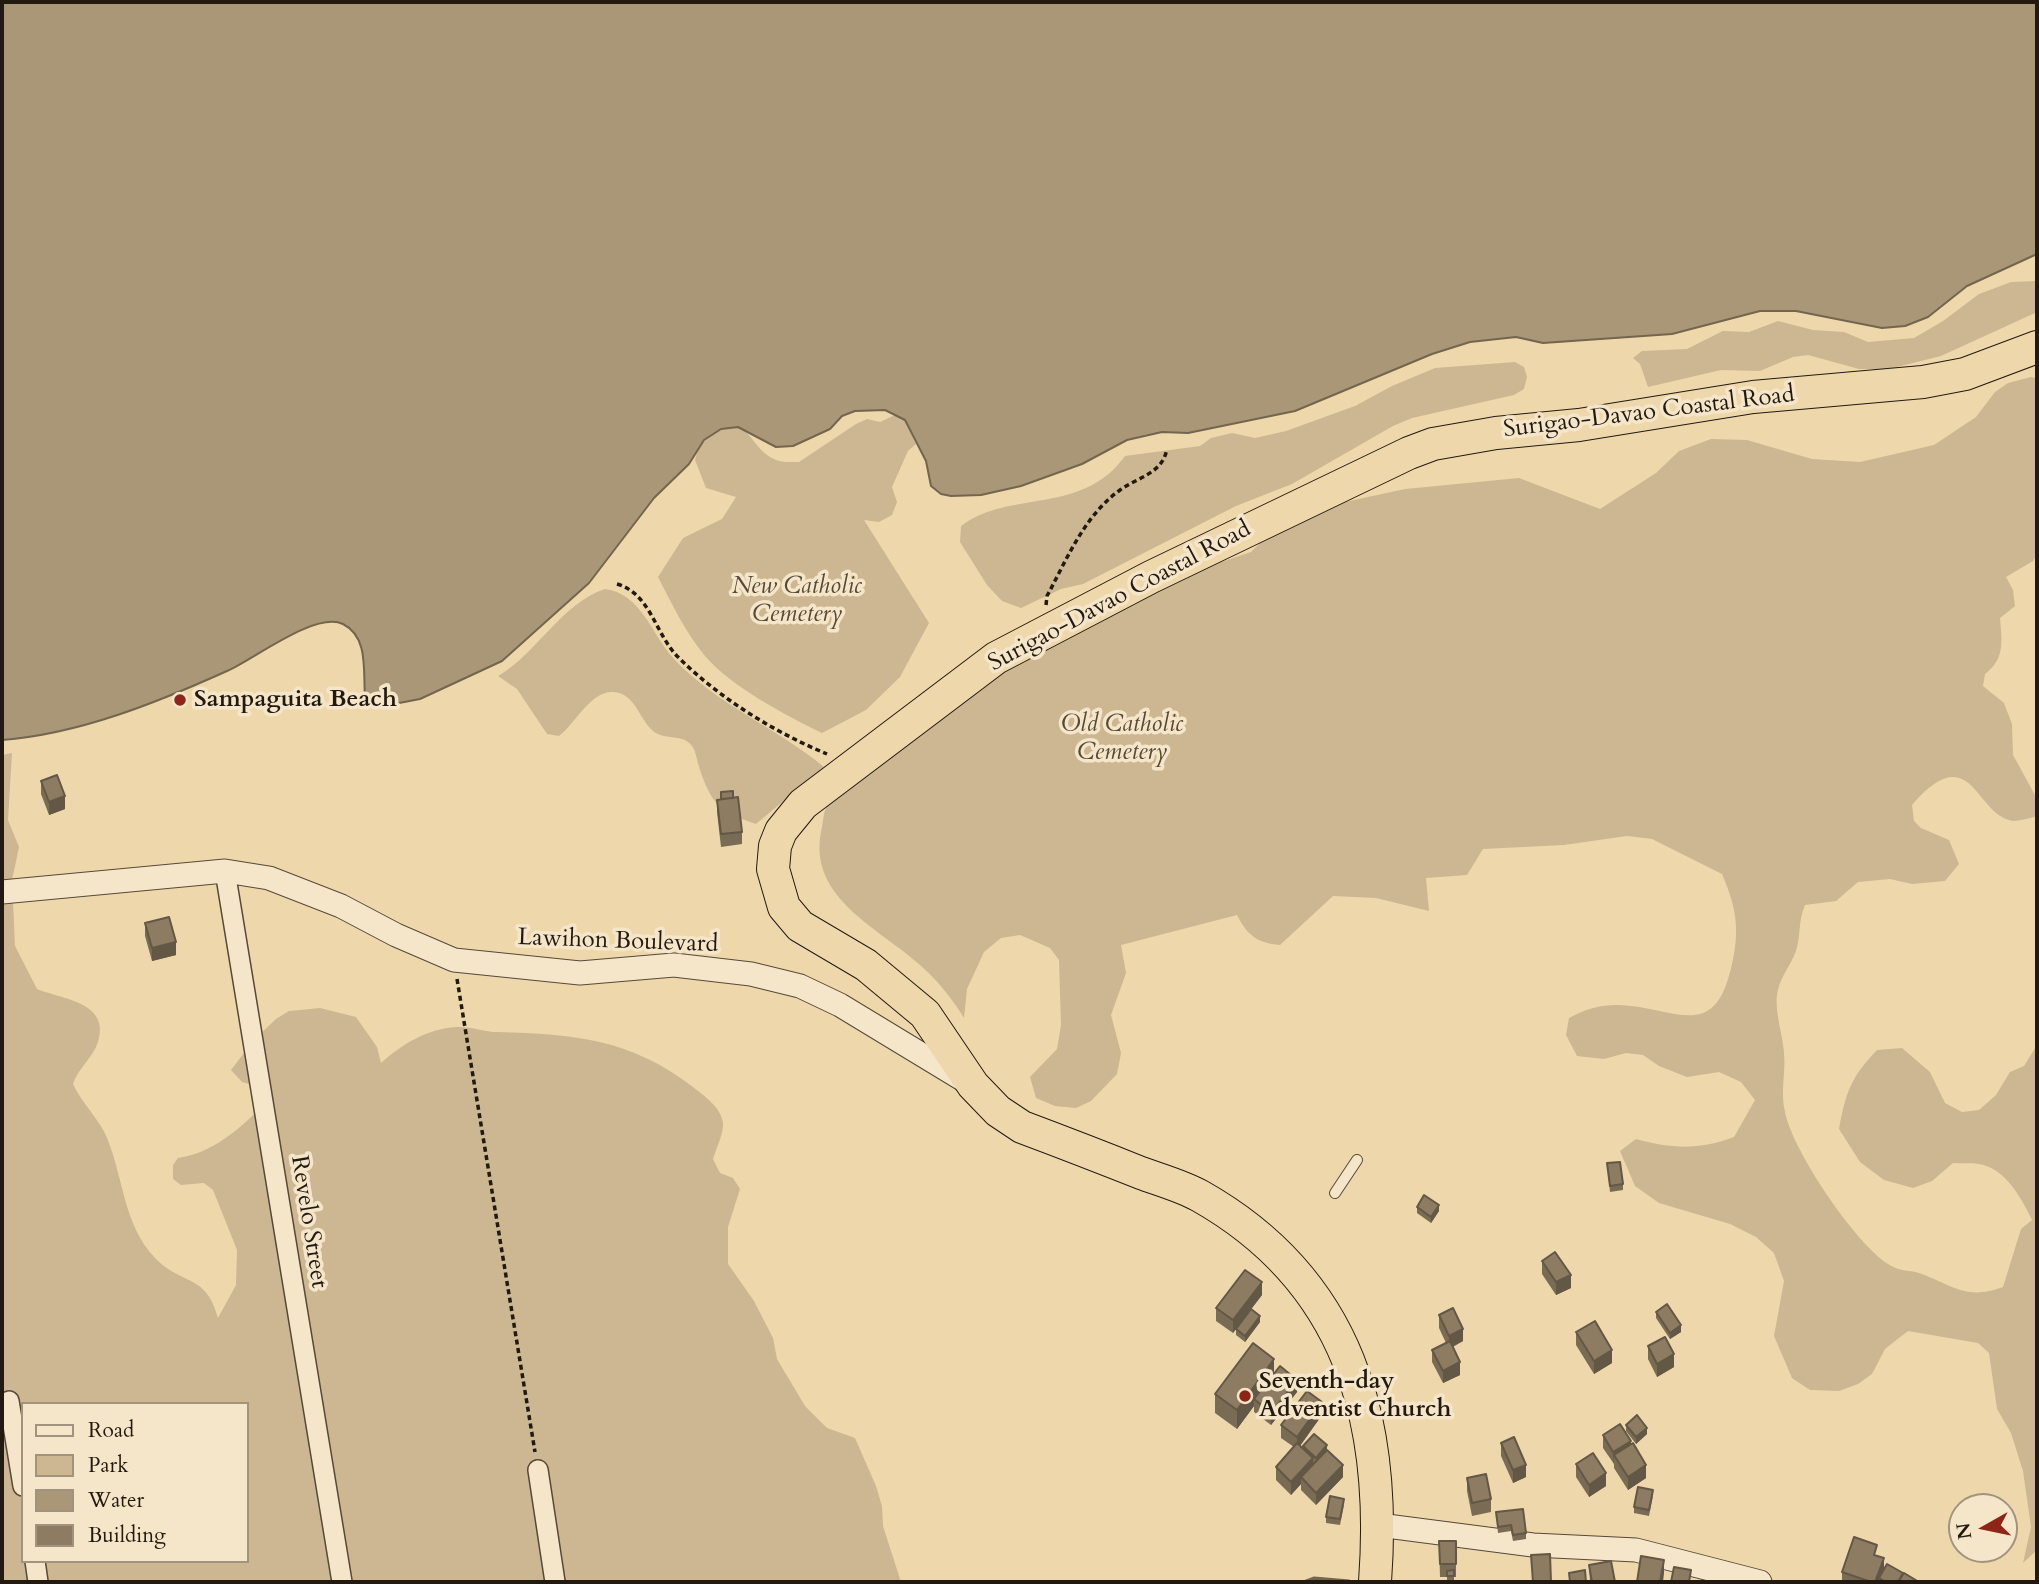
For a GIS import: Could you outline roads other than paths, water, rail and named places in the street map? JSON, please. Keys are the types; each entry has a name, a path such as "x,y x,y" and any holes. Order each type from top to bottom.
{"highway":[{"name":"Surigao-Davao Coastal Road","path":"1375,1582 1379,1525 1373,1455 1354,1377 1338,1335 1309,1287 1287,1262 1236,1219 1198,1195 1022,1127 998,1111 973,1085 925,1014 866,965 800,926 784,907 776,888 775,846 781,831 803,804 852,764 996,658 1374,467 1433,444 1754,397 1923,382 1965,374 2037,347"}],"street":[{"name":"Lawihon Boulevard","path":"2,892 226,871 269,878 454,960 580,973 674,965 751,974 800,986 840,1005 973,1085"},
{"name":"Revelo Street","path":"226,871 342,1582"},
{"path":"9,1401 21,1474"},
{"path":"538,1470 555,1582"},
{"path":"1379,1525 1533,1545 1636,1550 1760,1582"},
{"path":"35,1563 38,1582"}],"lane":[{"path":"1335,1193 1357,1160"}],"water":[{"path":"2,2 2037,2 2037,254 1967,286 1928,317 1905,326 1882,328 1796,311 1760,311 1672,334 1543,343 1516,337 1470,342 1432,354 1295,411 1188,433 1162,432 1127,440 1082,464 1021,486 981,495 951,496 941,494 931,486 926,461 905,420 885,410 855,411 842,416 830,429 793,446 776,447 738,427 721,429 704,440 689,464 654,498 589,583 502,661 420,699 394,704 365,697 363,656 357,637 343,624 331,622 301,630 227,671 145,705 60,731 2,740"}],"waterway":[{"path":"1306,1582 1314,1579 1349,1582"}],"place":[{"name":"Sampaguita Beach","path":"180,700"},
{"name":"Seventh-day Adventist Church","path":"1245,1396"}],"park label":[{"name":"New Catholic Cemetery","path":"797,601"},
{"name":"Old Catholic Cemetery","path":"1122,739"}]}
